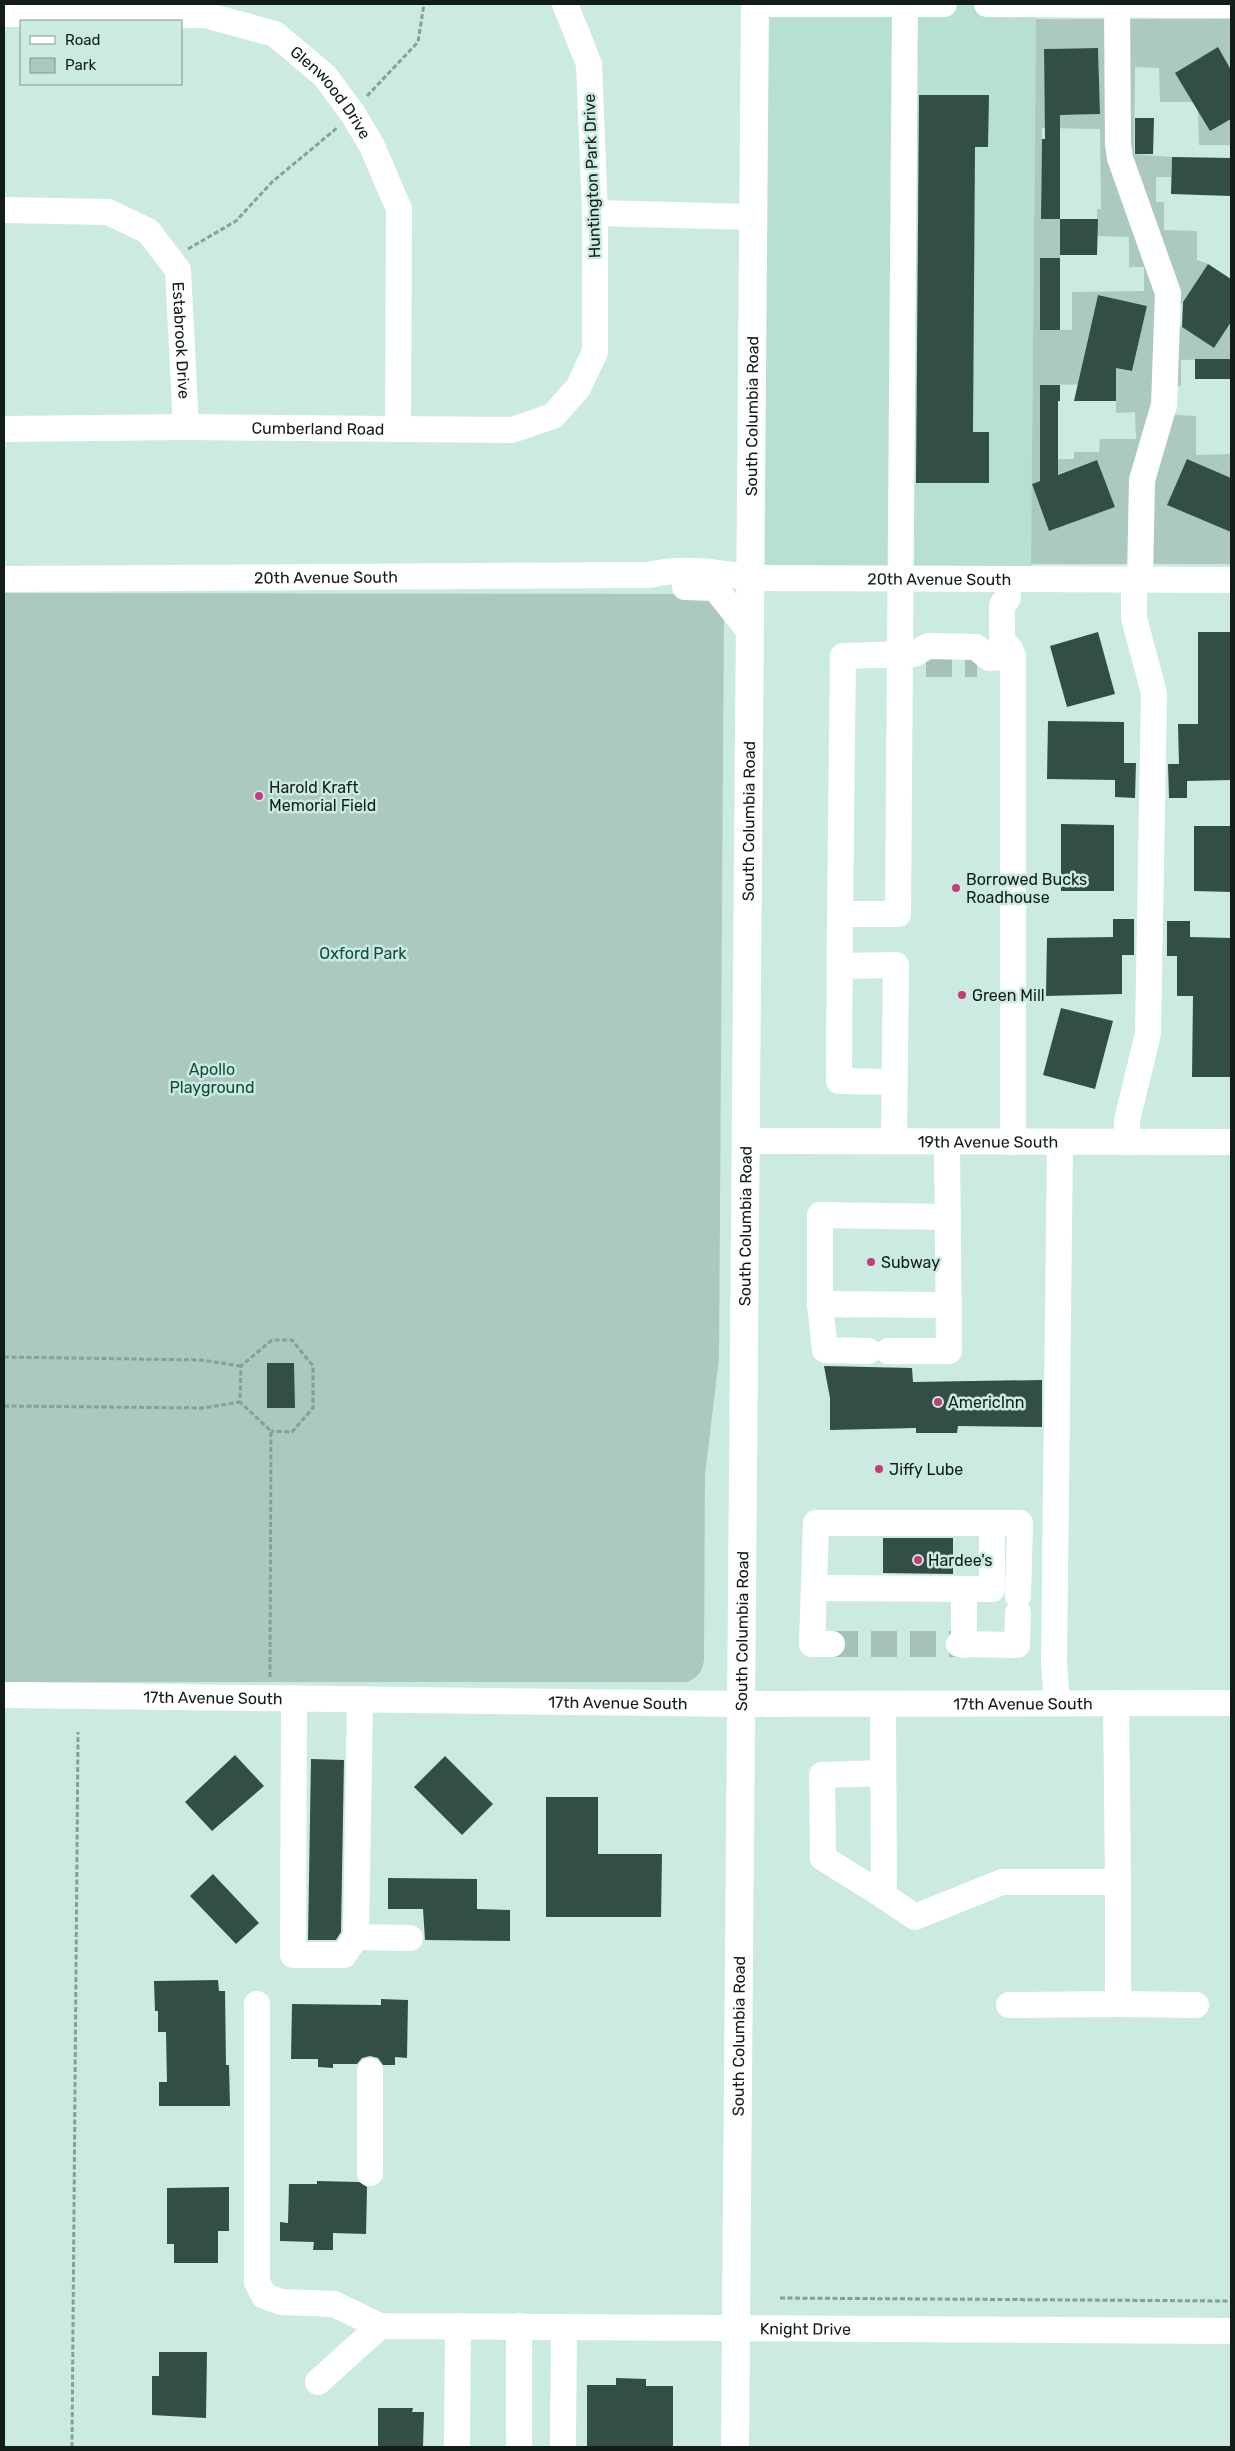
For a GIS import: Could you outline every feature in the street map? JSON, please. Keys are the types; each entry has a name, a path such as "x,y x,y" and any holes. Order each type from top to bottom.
{"main road":[{"name":"South Columbia Road","path":"735,2447 756,4"}],"street":[{"name":"Huntington Park Drive","path":"565,4 589,64 595,213 595,352"},
{"path":"756,4 944,4"},
{"path":"840,914 898,914 914,657 901,579 905,4"},
{"path":"988,4 1231,5"},
{"path":"1117,4 1118,144 1120,158 1168,293 1164,405 1142,480 1134,618 1154,693 1148,1034 1127,1120 1127,1142"},
{"name":"Glenwood Drive","path":"4,14 205,15 275,34 325,76 354,114 372,146 399,209 398,428"},
{"name":"Estabrook Drive","path":"4,210 108,212 148,231 178,270 186,427"},
{"path":"595,213 753,217"},
{"name":"Cumberland Road","path":"4,429 186,427 512,430 553,416 578,388 595,352"},
{"name":"20th Avenue South","path":"4,579 649,576 670,570 716,572 751,578 901,579 1008,588 1137,580 1231,580"},
{"name":"20th Avenue South","path":"649,576 658,586 715,588 750,632"},
{"path":"1008,588 1017,605 1016,639 997,657 1014,1142"},
{"path":"895,1082 839,1081 843,656 914,657 928,646 976,647 997,657"},
{"path":"840,966 896,965 894,1141"},
{"name":"19th Avenue South","path":"746,1141 1231,1142"},
{"path":"947,1142 948,1217 948,1305 949,1351 825,1350 820,1304 820,1215 948,1217"},
{"path":"1057,1703 1054,1663 1060,1142"},
{"path":"820,1228 827,1238 829,1290 886,1291 904,1305"},
{"path":"820,1304 948,1305"},
{"path":"832,1644 812,1644 816,1523 1020,1523 1017,1645 961,1644 964,1589"},
{"path":"814,1588 992,1589 992,1523"},
{"path":"1020,1540 1055,1540"},
{"name":"17th Avenue South","path":"4,1695 741,1704 1231,1703"},
{"path":"282,1698 293,1955 344,1955 356,1937 360,1699"},
{"path":"1116,1703 1118,2004"},
{"path":"883,1704 884,1896"},
{"path":"883,1773 822,1775 823,1858 916,1917 1002,1882 1118,1882"},
{"path":"356,1937 410,1938"},
{"path":"257,2004 257,2282 264,2296 282,2302 334,2304 380,2326 318,2382"},
{"path":"1009,2005 1196,2005"},
{"path":"370,2071 370,2173"},
{"name":"Knight Drive","path":"380,2326 1231,2331"},
{"path":"457,2447 458,2326"},
{"path":"519,2326 519,2447"},
{"path":"564,2327 564,2447"}],"path":[{"path":"170,260 236,220 272,182 354,114 374,88 418,42 424,4"},
{"path":"272,1340 292,1340 313,1366 313,1408 292,1432 271,1431 240,1402 241,1366 272,1340"},
{"path":"4,1358 201,1360 241,1366"},
{"path":"4,1406 204,1408 240,1402"},
{"path":"271,1431 282,1698"},
{"path":"72,2447 78,1732"},
{"path":"780,2298 1231,2301"}],"shaded area":[{"path":"755,4 1036,4 1031,579 751,578"}],"green space":[{"path":"1036,19 1231,19 1231,70 1218,48 1193,102 1160,102 1159,68 1135,67 1134,154 1172,157 1171,177 1156,177 1156,202 1164,202 1164,230 1197,231 1197,260 1208,264 1171,320 1214,348 1231,322 1231,359 1181,360 1181,386 1165,386 1162,414 1196,416 1196,455 1231,454 1231,478 1187,459 1167,505 1231,531 1231,564 1031,564","holes":["1098,48 1100,114 1045,115 1044,49","1042,128 1100,129 1101,209 1097,209 1097,236 1129,237 1129,267 1144,267 1144,291 1072,292 1072,330 1040,329 1040,258 1060,258 1060,219 1041,219","1098,295 1147,306 1132,371 1083,361","1116,384 1116,413 1135,412 1136,439 1100,439 1099,452 1074,452 1074,459 1040,459 1040,385","1097,460 1115,507 1049,531 1032,484"]},
{"path":"1198,110 1210,131 1231,119 1231,145 1199,145"},
{"name":"Oxford Park","path":"4,593 704,594 724,613 719,1358 705,1475 704,1660 701,1671 688,1682 4,1682"}],"building":[{"path":"1218,47 1231,70 1231,119 1210,131 1175,73"},
{"path":"1098,48 1100,114 1060,115 1060,219 1041,219 1042,139 1045,139 1044,49"},
{"path":"919,95 989,95 988,147 975,147 973,432 989,432 989,483 916,483"},
{"path":"1135,118 1154,118 1153,154 1135,154"},
{"path":"1172,157 1231,158 1231,196 1171,194"},
{"path":"1060,219 1098,219 1097,255 1060,255"},
{"path":"1040,258 1060,258 1060,330 1040,330"},
{"path":"1208,264 1231,279 1231,322 1214,348 1182,327 1183,302"},
{"path":"1098,295 1147,306 1132,371 1116,368 1116,401 1074,401"},
{"path":"1195,359 1231,359 1231,379 1195,379"},
{"path":"1040,385 1060,385 1060,401 1058,401 1058,475 1097,460 1115,507 1049,531 1032,484 1040,481"},
{"path":"1187,459 1231,478 1231,532 1167,505"},
{"path":"1098,632 1115,694 1067,707 1050,646"},
{"path":"1198,632 1231,632 1231,780 1187,781 1187,798 1169,798 1168,764 1179,764 1178,724 1198,724"},
{"path":"1048,721 1124,722 1124,763 1136,763 1135,798 1115,797 1115,780 1047,779"},
{"path":"1061,824 1114,825 1114,891 1061,891"},
{"path":"1194,826 1231,826 1231,892 1194,891"},
{"path":"1113,919 1134,919 1134,955 1122,955 1122,994 1046,996 1047,938 1113,937"},
{"path":"1167,921 1190,921 1190,937 1231,938 1231,1077 1192,1077 1193,996 1177,996 1177,956 1167,956"},
{"path":"1061,1008 1113,1021 1095,1089 1043,1075"},
{"path":"267,1363 294,1363 295,1408 267,1408"},
{"name":"AmericInn","path":"824,1366 912,1368 913,1382 1042,1380 1042,1427 958,1426 957,1433 916,1433 916,1428 830,1430 830,1398"},
{"name":"Hardee's","path":"883,1538 953,1538 953,1574 883,1573"},
{"path":"235,1755 264,1786 212,1831 185,1802"},
{"path":"445,1756 493,1804 462,1835 414,1787"},
{"path":"311,1759 344,1760 341,1932 336,1940 308,1940"},
{"path":"546,1797 598,1797 598,1854 662,1854 661,1917 546,1917"},
{"path":"213,1874 259,1923 236,1944 190,1896"},
{"path":"388,1878 477,1879 477,1909 510,1910 510,1941 425,1940 423,1909 388,1909"},
{"path":"218,1980 219,1991 225,1991 226,2065 229,2065 230,2106 159,2106 159,2082 167,2082 166,2032 158,2032 158,2011 155,2011 154,1981"},
{"path":"381,1999 408,2000 407,2058 395,2057 395,2065 383,2065 378,2058 370,2056 362,2058 357,2064 333,2064 333,2068 318,2067 318,2059 291,2059 292,2004 381,2005"},
{"path":"317,2181 359,2182 367,2187 366,2234 333,2233 333,2250 313,2250 314,2242 280,2241 280,2222 288,2223 289,2184 317,2184"},
{"path":"229,2187 229,2231 218,2231 218,2263 174,2263 174,2244 167,2244 167,2188"},
{"path":"159,2352 207,2352 206,2418 152,2415 152,2376 159,2376"},
{"path":"616,2378 646,2379 646,2386 673,2386 673,2447 587,2447 587,2385 616,2385"},
{"path":"378,2408 413,2408 412,2412 424,2412 423,2447 378,2447"}],"tunnel":[{"path":"926,664 977,664"},
{"path":"832,1644 959,1644"}],"place":[{"name":"Harold Kraft Memorial Field","path":"259,796"},
{"name":"Borrowed Bucks Roadhouse","path":"956,888"},
{"name":"Green Mill","path":"962,995"},
{"name":"Subway","path":"871,1262"},
{"name":"AmericInn","path":"938,1402"},
{"name":"Jiffy Lube","path":"879,1469"},
{"name":"Hardee's","path":"918,1560"}],"park label":[{"name":"Apollo Playground","path":"212,1078"}]}
